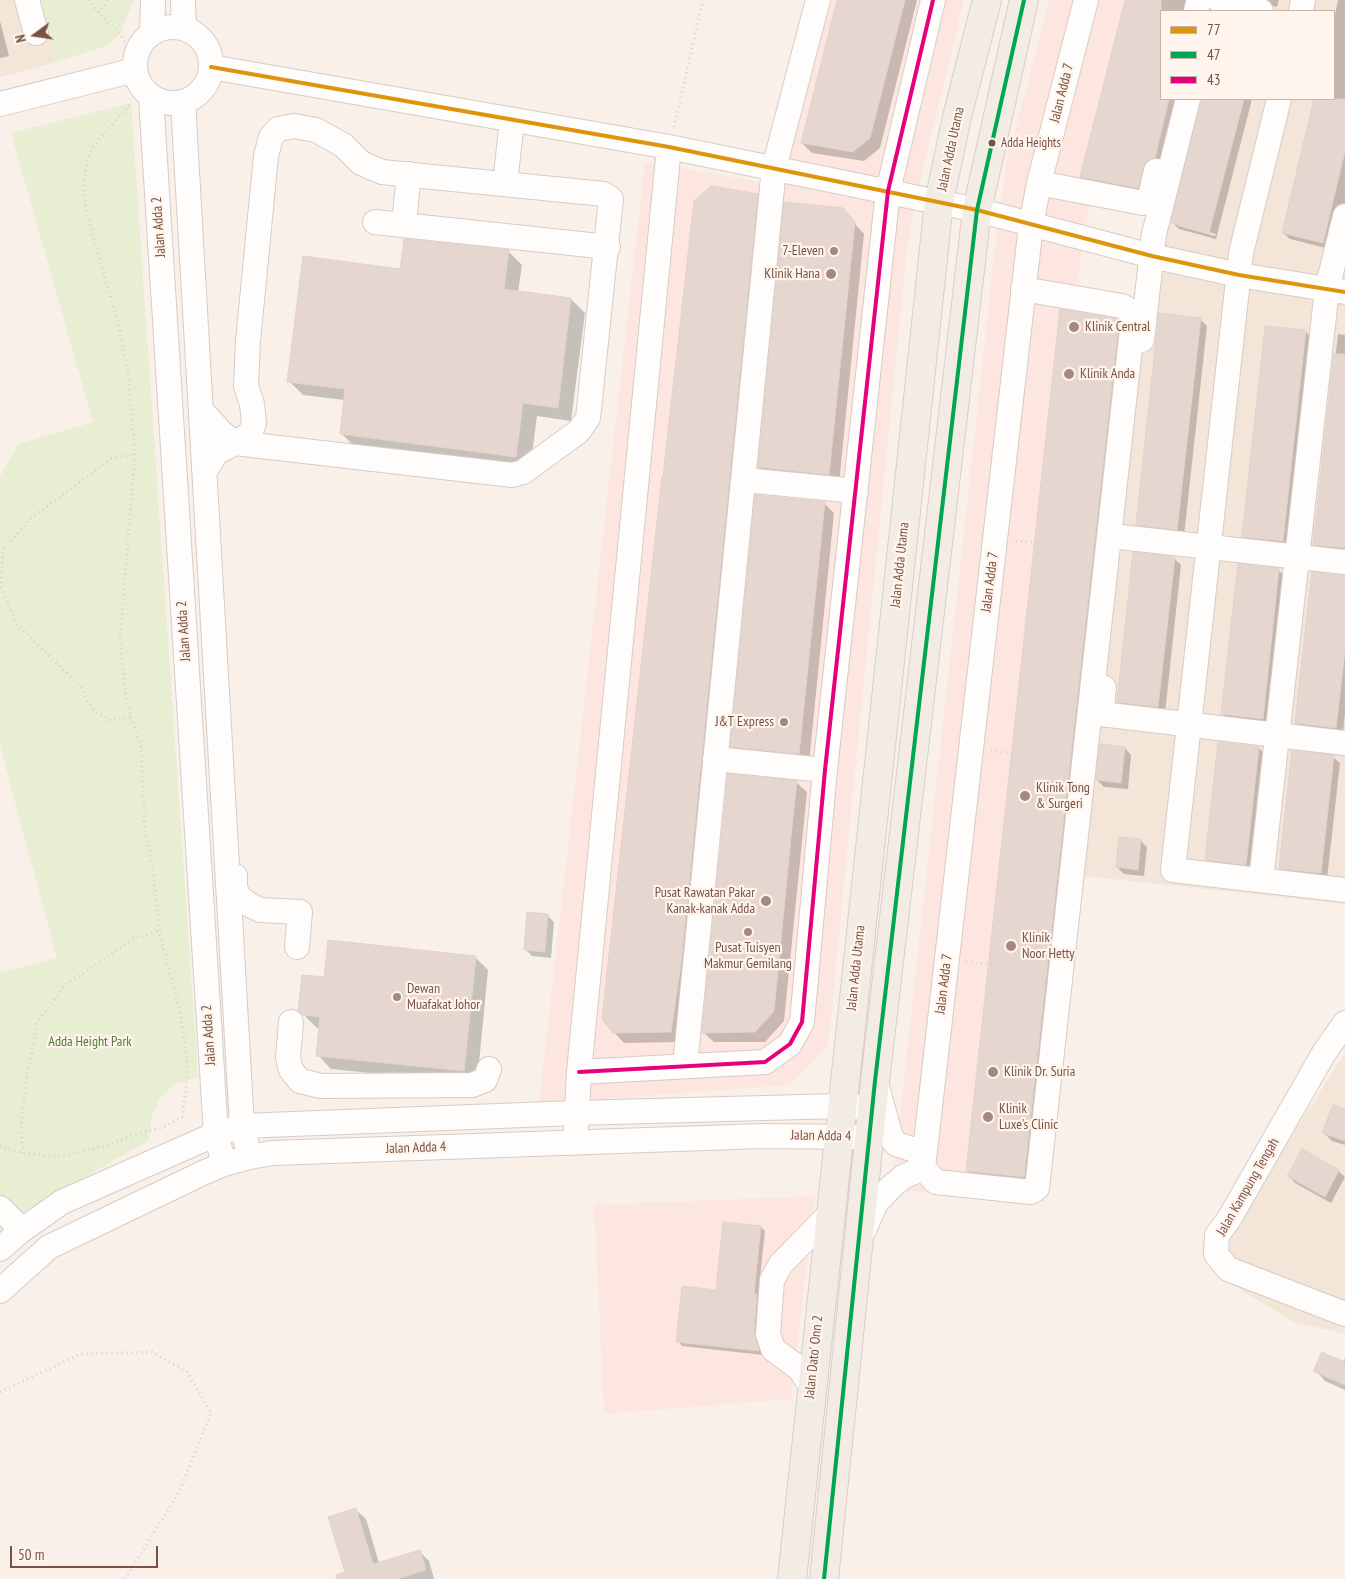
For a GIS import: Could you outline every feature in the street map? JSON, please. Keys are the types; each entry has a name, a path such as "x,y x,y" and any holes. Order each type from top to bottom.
{"main road":[{"name":"Jalan Adda Utama","path":"838,1135 939,202 957,117 987,0"},
{"path":"824,1579 874,1081 977,210 1024,0"},
{"name":"Jalan Dato' Onn 2","path":"792,1579 838,1135"}],"street":[{"path":"27,0 36,33"},
{"path":"152,32 153,0"},
{"path":"183,0 184,28"},
{"path":"685,1066 774,168 818,0"},
{"path":"579,1072 765,1062 790,1044 802,1022 825,770 888,191 933,0"},
{"name":"Jalan Adda 7","path":"923,1161 1032,224 1039,183 1086,0"},
{"path":"1218,0 1257,10"},
{"path":"173,26 184,28 201,39 210,57 211,67 209,79 194,98 183,102 141,100 138,80 134,70 138,48 152,32 173,26"},
{"path":"211,67 669,147 977,210 1152,256 1239,275 1336,291"},
{"path":"0,104 134,70"},
{"name":"Jalan Adda 2","path":"141,100 216,1134 224,1164"},
{"path":"1039,183 1143,202 1150,197 1174,100"},
{"path":"874,1081 891,1136 896,1144 923,1161 936,1182 1035,1192 1037,1188 1085,762 1154,234 1188,100"},
{"path":"1279,100 1241,254 1173,870 1345,890"},
{"name":"Jalan Adda 2","path":"183,102 242,1126 250,1157"},
{"path":"504,184 512,120"},
{"path":"202,410 222,433 235,443 512,475 523,472 579,431 588,418 608,247 611,199 604,194 382,172 360,164 343,145 316,130 294,126 278,129 271,137 266,156 248,341 246,386 252,404 254,423 250,434 235,443 216,453 205,471"},
{"path":"575,1143 575,1113 669,147"},
{"path":"404,224 409,174"},
{"path":"1261,880 1297,557 1336,291 1345,216"},
{"path":"375,222 608,247"},
{"path":"1023,289 1122,306 1130,311 1133,320 1101,714 1345,742"},
{"path":"744,480 856,492"},
{"path":"1114,543 1209,547 1345,562"},
{"path":"715,759 825,770"},
{"path":"224,800 230,806 233,816 235,888 240,897 260,910 300,912 297,947"},
{"path":"235,996 238,935 241,926 260,910"},
{"path":"291,1022 288,1058 291,1070 300,1081 321,1086 472,1085 485,1080 489,1070"},
{"name":"Jalan Kampung Tengah","path":"1345,1023 1324,1053 1233,1211 1217,1235 1216,1254 1228,1269 1345,1314"},
{"path":"238,1051 250,1097 258,1109 273,1117 303,1123"},
{"name":"Jalan Adda 4","path":"0,1249 22,1230 62,1202 216,1134 242,1126 575,1113 841,1106 872,1108"},
{"name":"Jalan Adda 4","path":"0,1291 49,1247 224,1164 272,1153 838,1135 869,1138"},
{"path":"858,1242 876,1203 923,1161"},
{"path":"0,1208 22,1230"},
{"path":"811,1387 800,1369 773,1350 768,1334 772,1280 781,1264 830,1215"}],"path":[{"path":"88,0 98,13 120,33"},
{"path":"98,13 108,0"},
{"path":"669,147 703,0"},
{"path":"0,1146 23,1153 58,1157 104,1146 140,1133 164,1127 182,1117 186,1090 187,1060 181,1017 159,931 153,870 145,832 142,748 130,717 120,639 134,454 128,372 118,323 86,211 84,181 87,161 95,144 141,100"},
{"path":"130,717 110,720 93,710 79,685 16,623 1,587 3,550 31,518 111,459 134,454"},
{"path":"995,539 1114,543"},
{"path":"971,748 1085,762"},
{"path":"23,1153 21,1129 26,1081 36,1023 63,987 134,938 159,931"},
{"path":"946,960 1060,972"},
{"path":"0,1392 80,1354 152,1352 186,1372 211,1413 179,1492 125,1579"}],"shaded area":[{"path":"0,0 40,0 56,62 0,77"},
{"path":"805,0 964,0 925,159 907,248 828,1045 789,1085 539,1104 645,162 765,183 770,142"},
{"path":"1049,0 1205,0 1202,10 1160,10 1160,100 1180,100 1150,214 1090,202 1076,289 1139,301 1075,875 1044,1202 892,1189 995,248 1006,166"},
{"path":"1205,0 1345,0 1345,904 1075,875 1139,301 1180,100 1335,100 1335,10 1202,10"},
{"path":"1345,1053 1345,1334 1294,1322 1219,1277 1234,1225"},
{"path":"815,1196 791,1399 604,1414 594,1205"}],"green space":[{"path":"40,0 134,0 120,33 107,46 56,62"},
{"name":"Adda Height Park","path":"131,103 198,1077 175,1084 159,1099 151,1119 149,1140 20,1214 0,1232 0,973 57,958 0,746 0,476 19,444 93,422 11,133"}],"building":[{"path":"837,0 905,0 870,138 853,152 801,143"},
{"path":"1125,0 1161,0 1160,100 1169,100 1155,158 1146,162 1138,188 1080,177"},
{"path":"1345,99 1345,151 1323,243 1282,233 1314,100"},
{"path":"1201,100 1244,100 1209,233 1171,223"},
{"path":"711,186 758,194 681,964 671,1032 613,1033 602,1019 662,477 694,201"},
{"path":"784,202 843,208 855,222 829,475 758,467"},
{"path":"404,239 509,250 504,289 571,298 558,408 523,403 516,457 340,434 345,389 287,382 303,256 400,269"},
{"path":"1060,309 1117,319 1119,321 1024,1177 966,1171"},
{"path":"1159,313 1201,318 1177,530 1136,525"},
{"path":"1265,326 1306,330 1283,541 1242,537"},
{"path":"1334,354 1345,354 1345,548 1313,545"},
{"path":"755,495 825,502 799,754 730,747"},
{"path":"1133,552 1175,557 1158,707 1117,702"},
{"path":"1238,564 1279,568 1263,719 1221,714"},
{"path":"1312,572 1345,576 1345,650 1336,728 1295,723"},
{"path":"1218,742 1259,747 1246,865 1205,860"},
{"path":"1100,744 1125,747 1121,783 1096,780"},
{"path":"1292,751 1334,755 1321,873 1279,869"},
{"path":"728,774 797,781 774,1011 755,1032 702,1033"},
{"path":"1119,837 1141,839 1138,870 1116,867"},
{"path":"527,912 548,914 545,952 524,950"},
{"name":"Dewan Muafakat Johor","path":"328,940 476,956 464,1071 316,1056 320,1017 303,1015 298,1010 302,975 324,977"},
{"path":"1333,1105 1345,1109 1345,1141 1322,1133"},
{"path":"1302,1149 1339,1170 1325,1197 1287,1176"},
{"path":"723,1222 761,1226 754,1294 757,1294 754,1333 759,1351 676,1342 682,1286 716,1290"},
{"path":"1322,1352 1345,1362 1345,1385 1313,1371"},
{"path":"356,1508 373,1564 420,1550 426,1570 397,1579 337,1579 336,1575 345,1572 328,1517"}],"transit line":[{"name":"43","path":"579,1072 765,1062 790,1044 802,1022 825,770 888,191 933,0"},
{"name":"47","path":"824,1579 875,1081 977,210 1024,0"},
{"name":"77","path":"211,67 669,147 977,210 1152,256 1239,275 1345,292"}],"place":[{"name":"Adda Heights","path":"992,143"},
{"name":"7-Eleven","path":"834,251"},
{"name":"Klinik Hana","path":"831,274"},
{"name":"Klinik Central","path":"1074,327"},
{"name":"Klinik Anda","path":"1069,374"},
{"name":"J&T Express","path":"784,722"},
{"name":"Klinik Tong & Surgeri","path":"1025,796"},
{"name":"Pusat Rawatan Pakar Kanak-kanak Adda","path":"766,901"},
{"name":"Pusat Tuisyen Makmur Gemilang","path":"748,932"},
{"name":"Klinik Noor Hetty","path":"1011,946"},
{"name":"Dewan Muafakat Johor","path":"397,997"},
{"name":"Klinik Dr. Suria","path":"993,1072"},
{"name":"Klinik Luxe's Clinic","path":"988,1117"}]}
